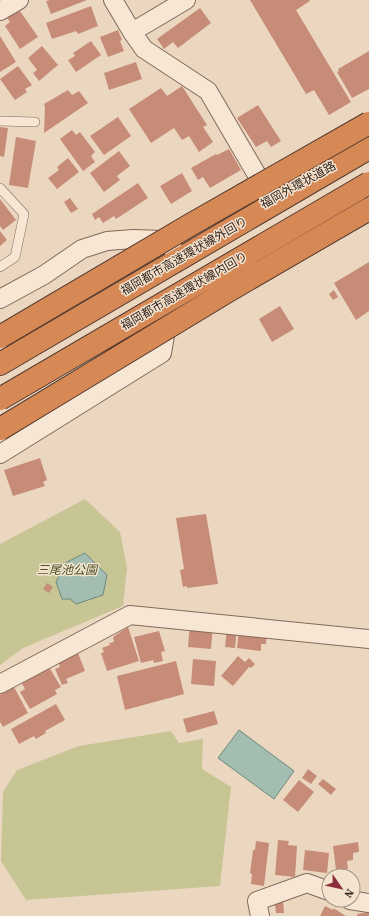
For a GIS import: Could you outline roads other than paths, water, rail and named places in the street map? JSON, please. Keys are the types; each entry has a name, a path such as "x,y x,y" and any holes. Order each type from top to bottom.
{"highway":[{"path":"0,337 190,225 369,123"},
{"name":"福岡外環状道路","path":"0,358 179,255 271,199 369,147"},
{"name":"福岡都市高速環状線外回り","path":"0,364 369,147"},
{"name":"福岡都市高速環状線内回り","path":"0,398 369,183"},
{"path":"0,398 369,187"},
{"path":"0,429 228,291 369,209"}],"street":[{"path":"0,11 19,0"},
{"path":"113,0 144,49 208,91 271,199"},
{"path":"132,32 186,0"},
{"path":"0,299 44,275 82,249 107,241 133,239 163,240 179,255"},
{"path":"0,454 162,353 171,300"},
{"path":"0,684 130,615 369,639"},
{"path":"260,916 257,902 307,882 321,888"}],"lane":[{"path":"0,121 35,122"},
{"path":"0,188 24,214 15,257 0,267"}],"park label":[{"name":"三尾池公園","path":"67,570"}]}
